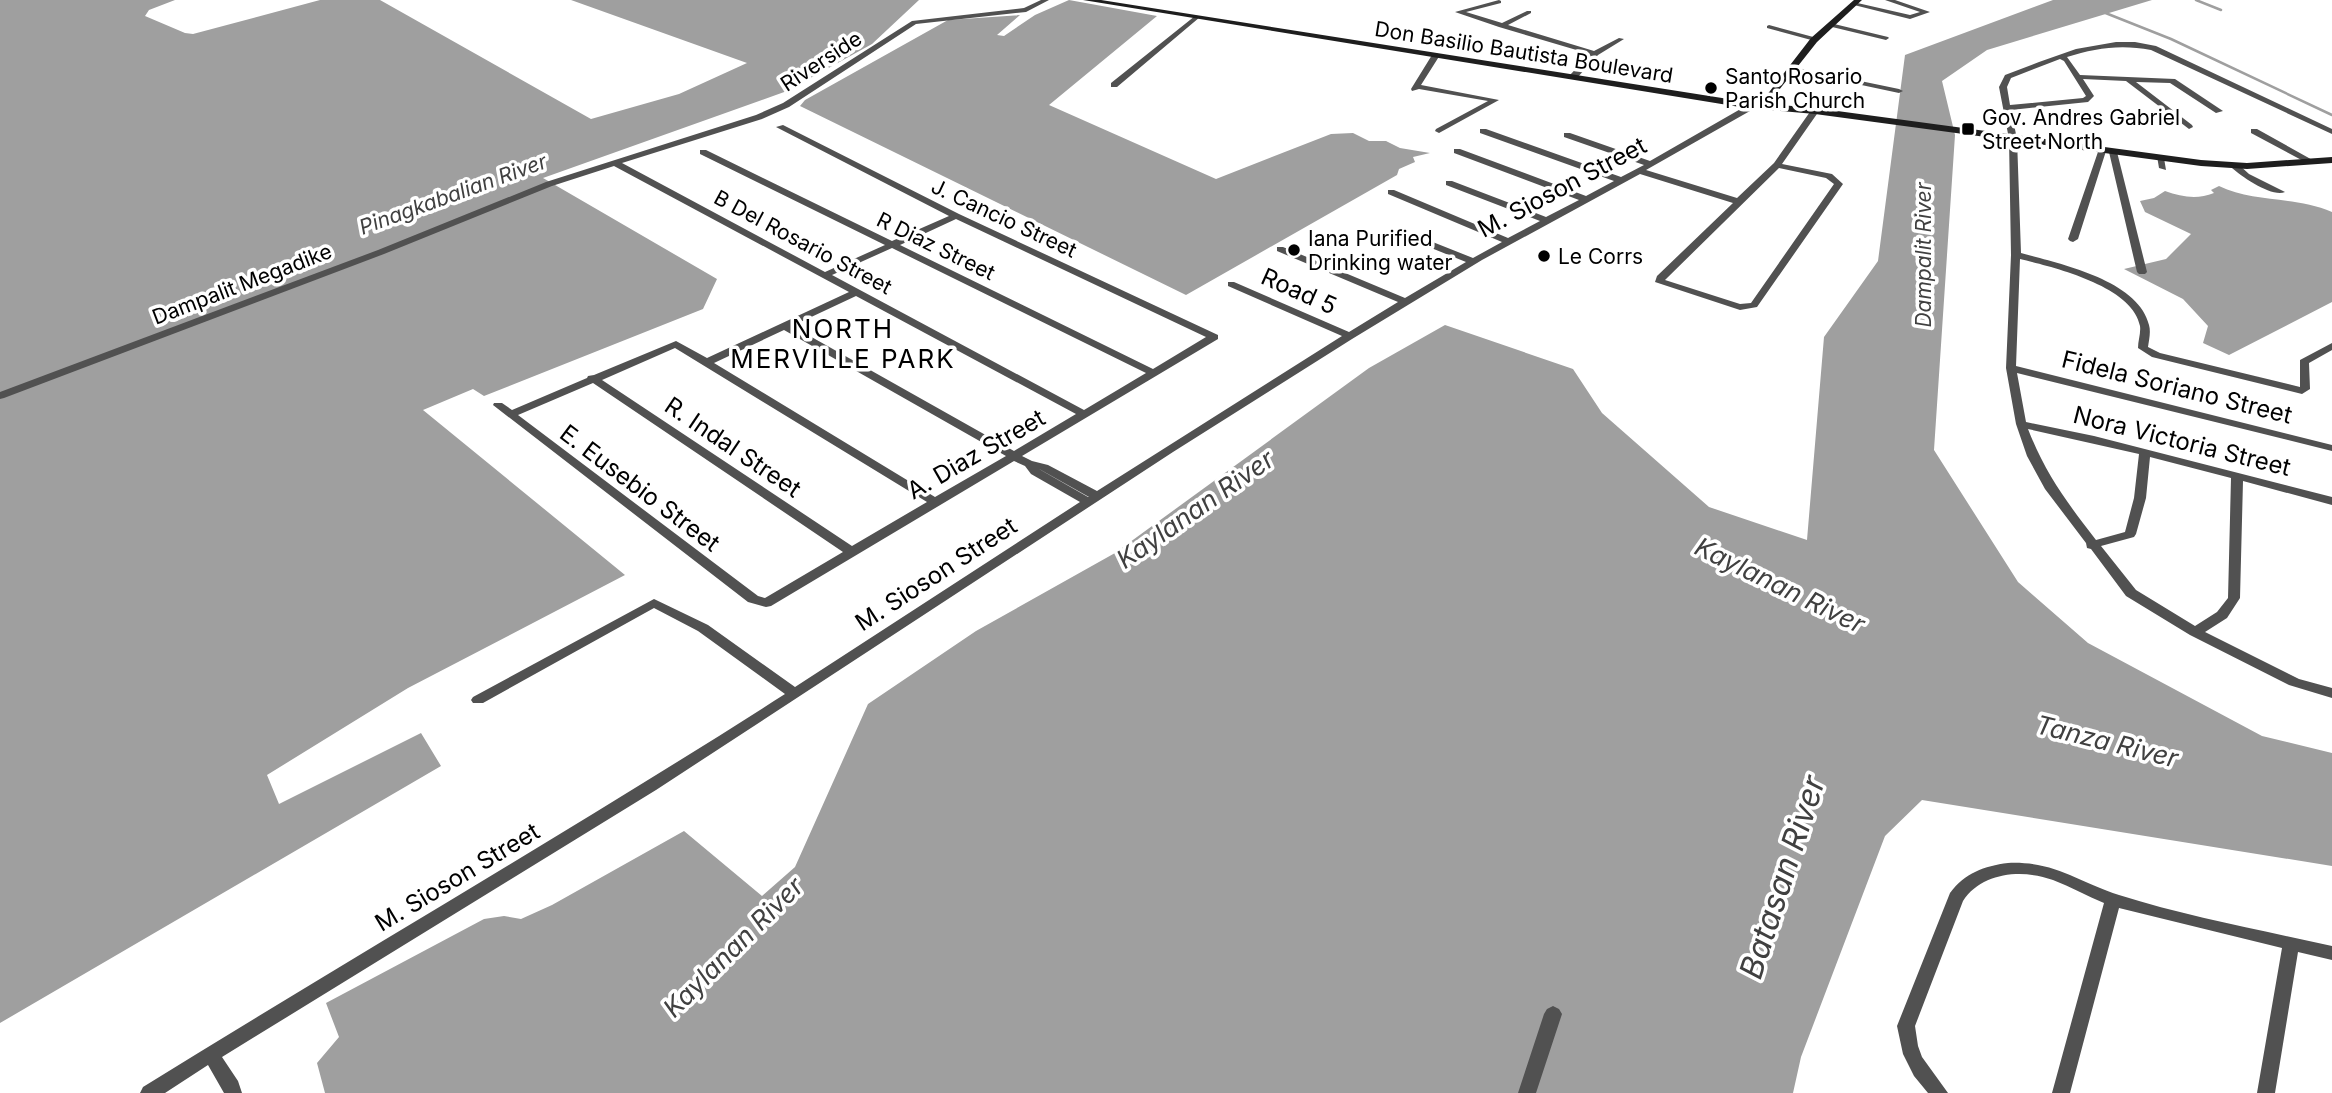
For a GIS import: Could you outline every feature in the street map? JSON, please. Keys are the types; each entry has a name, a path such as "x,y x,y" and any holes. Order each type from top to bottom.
{"main road":[{"name":"Don Basilio Bautista Boulevard","path":"1087,0 1758,105 2113,152 2162,163 2235,166 2332,160"},
{"path":"1758,105 1815,39 1856,2"}],"street":[{"name":"Riverside","path":"615,163 738,125 786,105 914,22 1026,10 1046,0"},
{"path":"1856,2 1910,18 1927,12 1888,0"},
{"path":"1459,14 1461,10 1499,2"},
{"path":"1501,26 1529,12"},
{"path":"1445,17 1459,14 1595,53"},
{"path":"1114,85 1196,17"},
{"path":"1830,25 1886,38"},
{"path":"1769,26 1815,39"},
{"path":"1868,34 1895,32"},
{"path":"1573,77 1595,53 1620,39"},
{"path":"2332,132 2148,46 2122,43 2061,56 2007,77 2003,87 2013,139 2016,255 2011,368 2021,424 2033,456 2051,489 2091,545 2131,593 2195,632 2294,682 2332,692"},
{"path":"1436,55 1416,88 1495,100 1439,131"},
{"path":"2008,108 2085,100 2090,96 2079,77 2061,56"},
{"path":"1791,68 1899,91"},
{"path":"2079,77 2172,81 2219,111"},
{"path":"2130,81 2189,127"},
{"name":"M. Sioson Street","path":"149,1093 794,694 1350,336 1543,219 1639,171 1758,105"},
{"path":"1777,165 1829,176 1839,184 1754,305 1740,307 1660,282 1660,278 1777,165 1815,111"},
{"name":"J. Cancio Street","path":"780,127 956,216 1214,337"},
{"path":"1483,131 1620,180"},
{"path":"2254,131 2312,162"},
{"path":"1567,135 1650,164"},
{"path":"1457,151 1583,198"},
{"path":"2073,239 2102,151"},
{"name":"R Diaz Street","path":"703,152 1154,373"},
{"path":"2113,152 2142,272"},
{"name":"B Del Rosario Street","path":"615,163 1084,414"},
{"name":"Dampalit Megadike","path":"0,396 381,252 499,203 615,163"},
{"path":"2235,166 2246,176 2281,192"},
{"path":"1639,171 1740,202"},
{"path":"1449,183 1543,219"},
{"path":"1391,192 1507,241"},
{"path":"825,275 956,216"},
{"path":"1397,230 1473,261"},
{"path":"1280,250 1406,302"},
{"path":"2016,255 2081,273 2118,293 2145,326 2143,348 2156,355 2302,391 2305,389 2304,362 2332,346"},
{"name":"Road 5","path":"1231,284 1350,336"},
{"path":"707,362 856,292"},
{"path":"786,327 1029,464 1035,472 1094,500"},
{"name":"A. Diaz Street","path":"758,603 773,600 851,551 1016,457 1214,337"},
{"path":"510,415 671,343 707,362 935,502"},
{"name":"Fidela Soriano Street","path":"2011,368 2332,448"},
{"name":"R. Indal Street","path":"592,378 851,551"},
{"name":"E. Eusebio Street","path":"498,405 758,603"},
{"name":"Nora Victoria Street","path":"2021,424 2145,452 2332,501"},
{"path":"2091,545 2130,534 2140,498 2145,452"},
{"path":"2195,632 2222,615 2234,598 2237,477"},
{"path":"478,700 654,603 703,628 794,694"},
{"path":"1939,1093 1913,1060 1906,1044 1906,1026 1964,884 1975,876 1990,872 2033,869 2054,874 2113,899 2332,953"},
{"path":"2061,1093 2113,899"},
{"path":"2266,1093 2291,943"},
{"path":"1527,1093 1553,1014"},
{"path":"211,1055 232,1087 233,1093"}],"water":[{"name":"Pinagkabalian River","path":"0,0 175,0 149,10 145,16 193,34 320,0 380,0 591,119 679,94 747,63 571,0 919,0 872,44 787,91 543,178 717,279 703,309 484,396 473,389 423,410 625,575 408,688 267,775 279,804 421,733 441,766 0,1023"},
{"path":"1069,0 1157,16 1049,105 1216,179 1331,134 1353,133 1369,141 1386,141 1400,148 1430,153 1413,157 1415,162 1399,169 1397,175 1186,295 800,106 805,100 948,20 1020,15 997,35 1004,36 1035,15"},
{"path":"2053,0 2152,0 1987,50 1942,81 1955,135 1934,450 2018,582 2088,643 2262,736 2332,753 2332,866 1922,800 1885,836 1801,1057 1793,1093 325,1093 317,1063 339,1037 326,1003 484,919 504,916 521,919 552,905 684,831 762,896 795,867 868,704 976,631 1115,553 1369,368 1445,325 1573,369 1602,413 1709,507 1807,540 1824,337 1878,261 1905,55"},
{"path":"2219,186 2246,195 2304,204 2332,212 2332,302 2229,355 2203,343 2208,326 2183,299 2124,269 2166,259 2191,234 2145,212 2140,201 2154,198 2165,191 2183,196 2202,196 2214,193 2211,190"}],"waterway":[{"path":"2196,0 2221,10"},
{"path":"2103,12 2171,39 2332,115"}],"place":[{"name":"Santo Rosario Parish Church","path":"1711,88"},
{"name":"Gov. Andres Gabriel Street North","path":"1968,129"},
{"name":"Iana Purified Drinking water","path":"1294,250"},
{"name":"Le Corrs","path":"1544,256"}],"district":[{"name":"NORTH MERVILLE PARK","path":"843,343"}],"water label":[{"name":"Dampalit River","path":"1923,255"},
{"name":"Kaylanan River","path":"1195,509"},
{"name":"Kaylanan River","path":"1780,585"},
{"name":"Tanza River","path":"2107,741"},
{"name":"Batasan River","path":"1782,877"},
{"name":"Kaylanan River","path":"733,947"}]}
